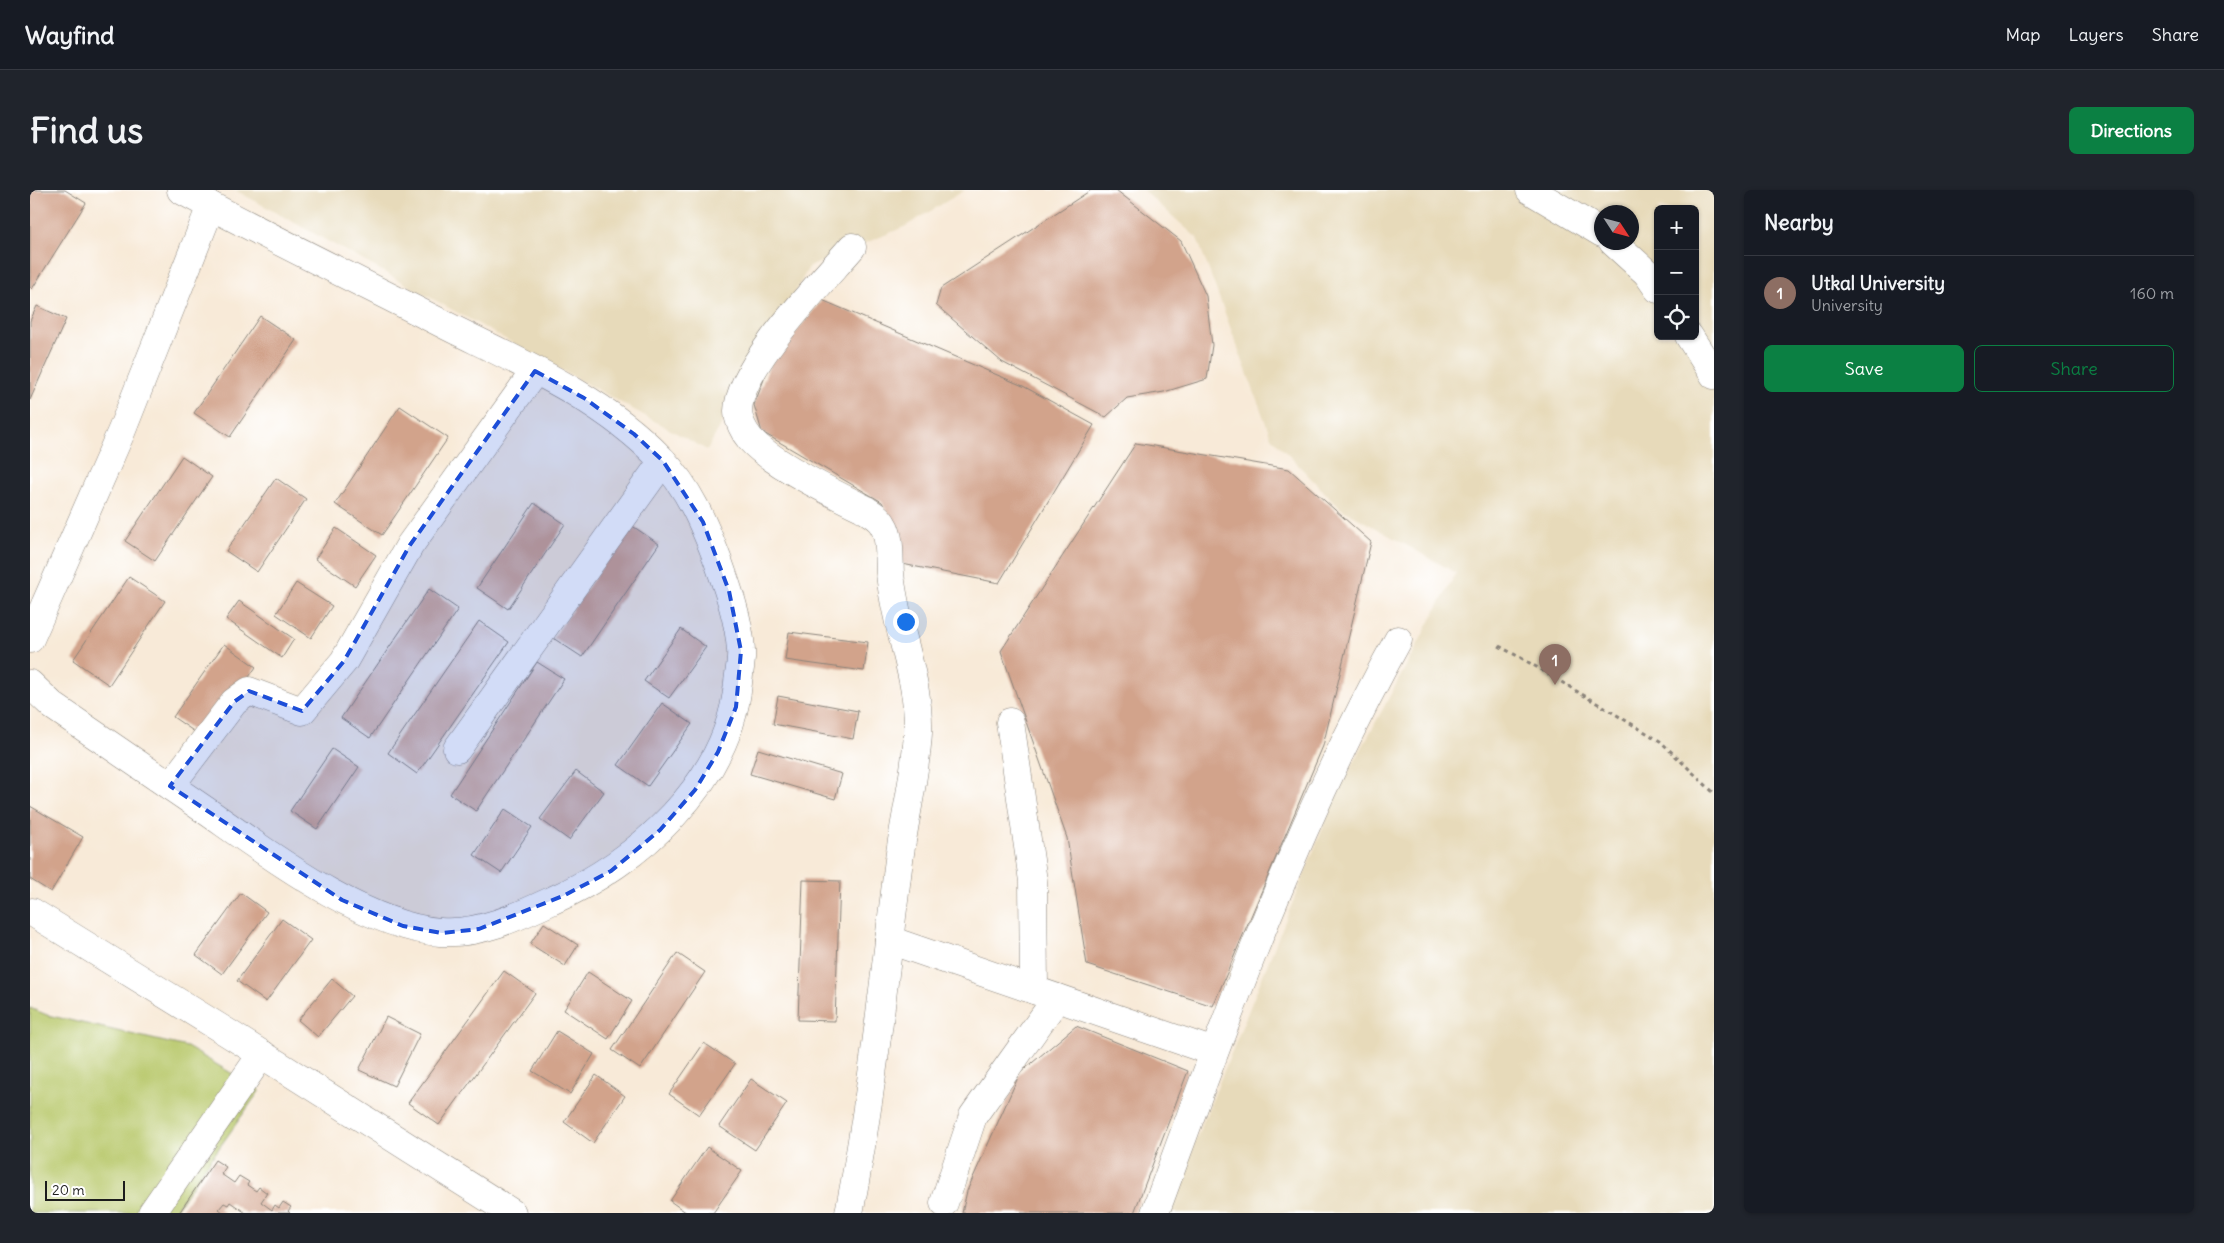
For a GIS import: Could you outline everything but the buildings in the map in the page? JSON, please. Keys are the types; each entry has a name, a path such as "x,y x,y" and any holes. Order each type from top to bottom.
{"street":[{"path":"30,684 53,706 252,842 342,900 404,926 442,933 479,929 520,915 563,896 611,871 660,830 695,790 718,752 736,707 742,651 729,591 703,522 683,486 663,461 634,434 584,398 535,371 181,190"},
{"path":"1530,190 1594,228"},
{"path":"30,639 122,430 211,206"},
{"path":"849,1213 868,1093 898,862 915,774 918,731 916,700 890,576 887,538 884,526 875,516 863,508 766,454 749,438 740,423 738,412 741,394 749,375 758,361 792,315 852,247"},
{"path":"1622,250 1647,273 1654,283"},
{"path":"1692,340 1714,375"},
{"path":"170,786 234,702 249,691 302,711 344,661 410,545 535,371"},
{"path":"457,749 663,461"},
{"path":"1155,1213 1243,976 1311,814 1398,640"},
{"path":"944,1203 973,1116 1046,994 1034,881 1010,722"},
{"path":"32,912 262,1054 512,1213"},
{"path":"888,940 1214,1052"},
{"path":"152,1213 262,1054"}],"path":[{"path":"1499,646 1524,658 1660,742 1714,794"}],"highlighted area":[{"path":"535,371 584,398 634,434 663,461 703,522 729,591 741,651 736,707 718,752 695,790 660,830 611,871 563,896 479,929 442,933 403,926 342,900 170,786 234,702 249,691 302,711 344,661 410,545"}],"shaded area":[{"path":"235,190 965,190 906,226 809,267 707,450"},
{"path":"1143,190 1714,190 1714,1213 1166,1213 1336,796 1456,573 1340,508 1271,437 1197,238"}],"green space":[{"path":"30,1008 47,1015 187,1047 260,1090 173,1213 30,1213"}],"place":[{"name":"Utkal University","path":"1555,685"}]}
